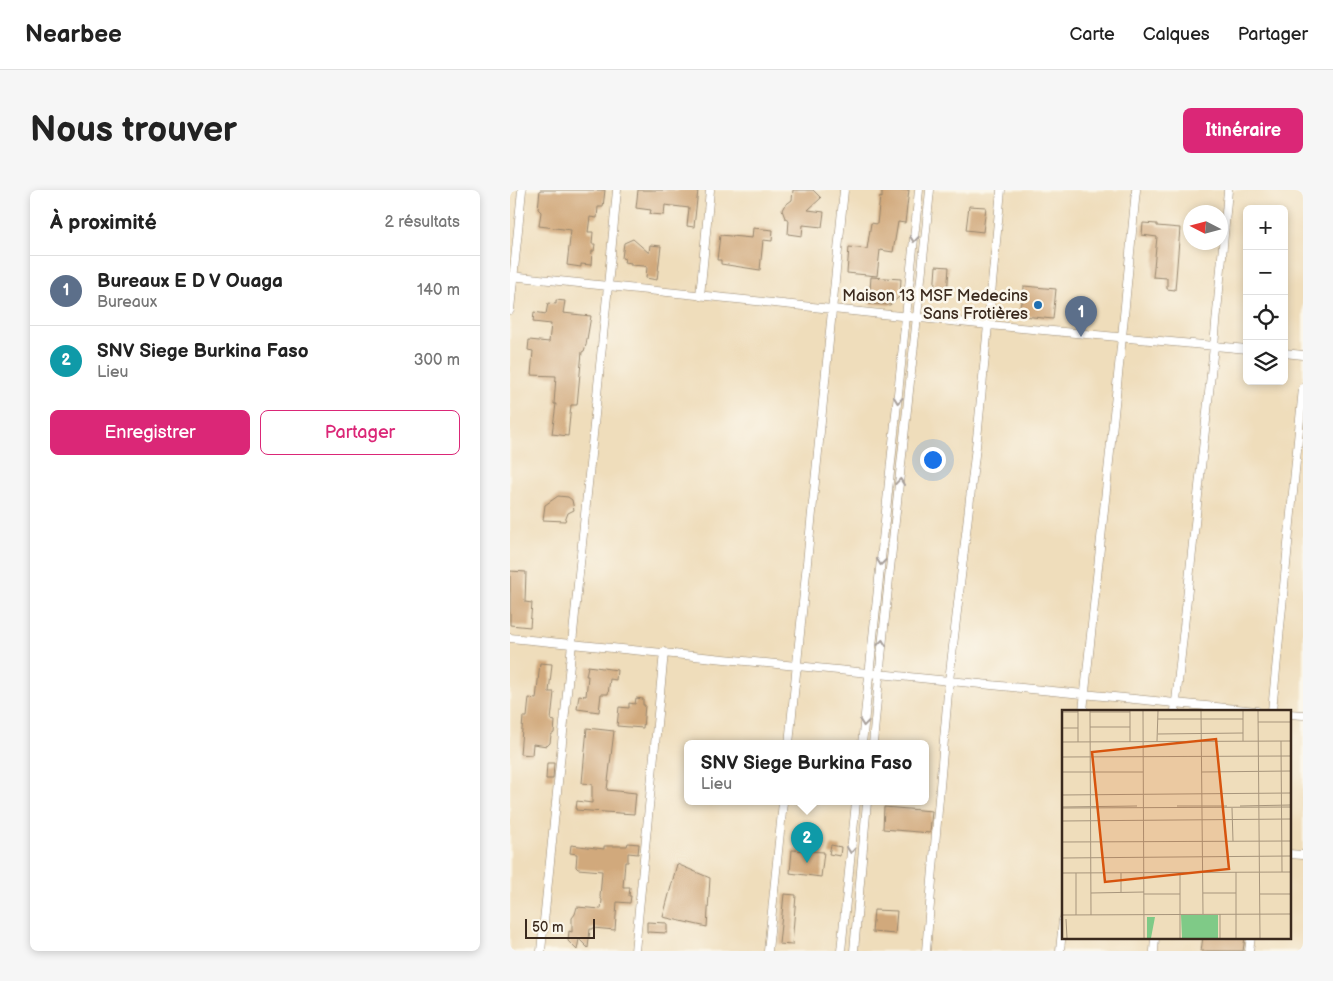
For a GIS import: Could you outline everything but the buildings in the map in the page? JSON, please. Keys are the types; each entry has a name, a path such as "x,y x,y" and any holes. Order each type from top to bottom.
{"street":[{"path":"510,310 522,190"},
{"path":"541,951 617,190"},
{"path":"700,296 710,190"},
{"path":"789,740 844,190"},
{"path":"862,740 919,190"},
{"path":"873,740 930,190"},
{"path":"926,951 949,681 1001,190"},
{"path":"1083,710 1136,190"},
{"path":"1175,707 1214,346 1228,190"},
{"path":"512,276 1243,350"},
{"path":"1288,353 1303,355"},
{"path":"1272,710 1303,388"},
{"path":"1293,493 1303,494"},
{"path":"510,638 1084,693 1175,707 1236,710"},
{"path":"636,951 664,652"},
{"path":"768,951 783,805"},
{"path":"841,951 856,805"},
{"path":"854,951 867,805"},
{"path":"1060,951 1062,930"},
{"path":"1154,951 1155,938"},
{"path":"1249,951 1251,938"}],"place":[{"name":"Maison 13 MSF Medecins Sans Frotières","path":"1038,305"},
{"name":"Bureaux E D V Ouaga","path":"1081,337"},
{"name":"SNV Siege Burkina Faso","path":"807,863"}]}
